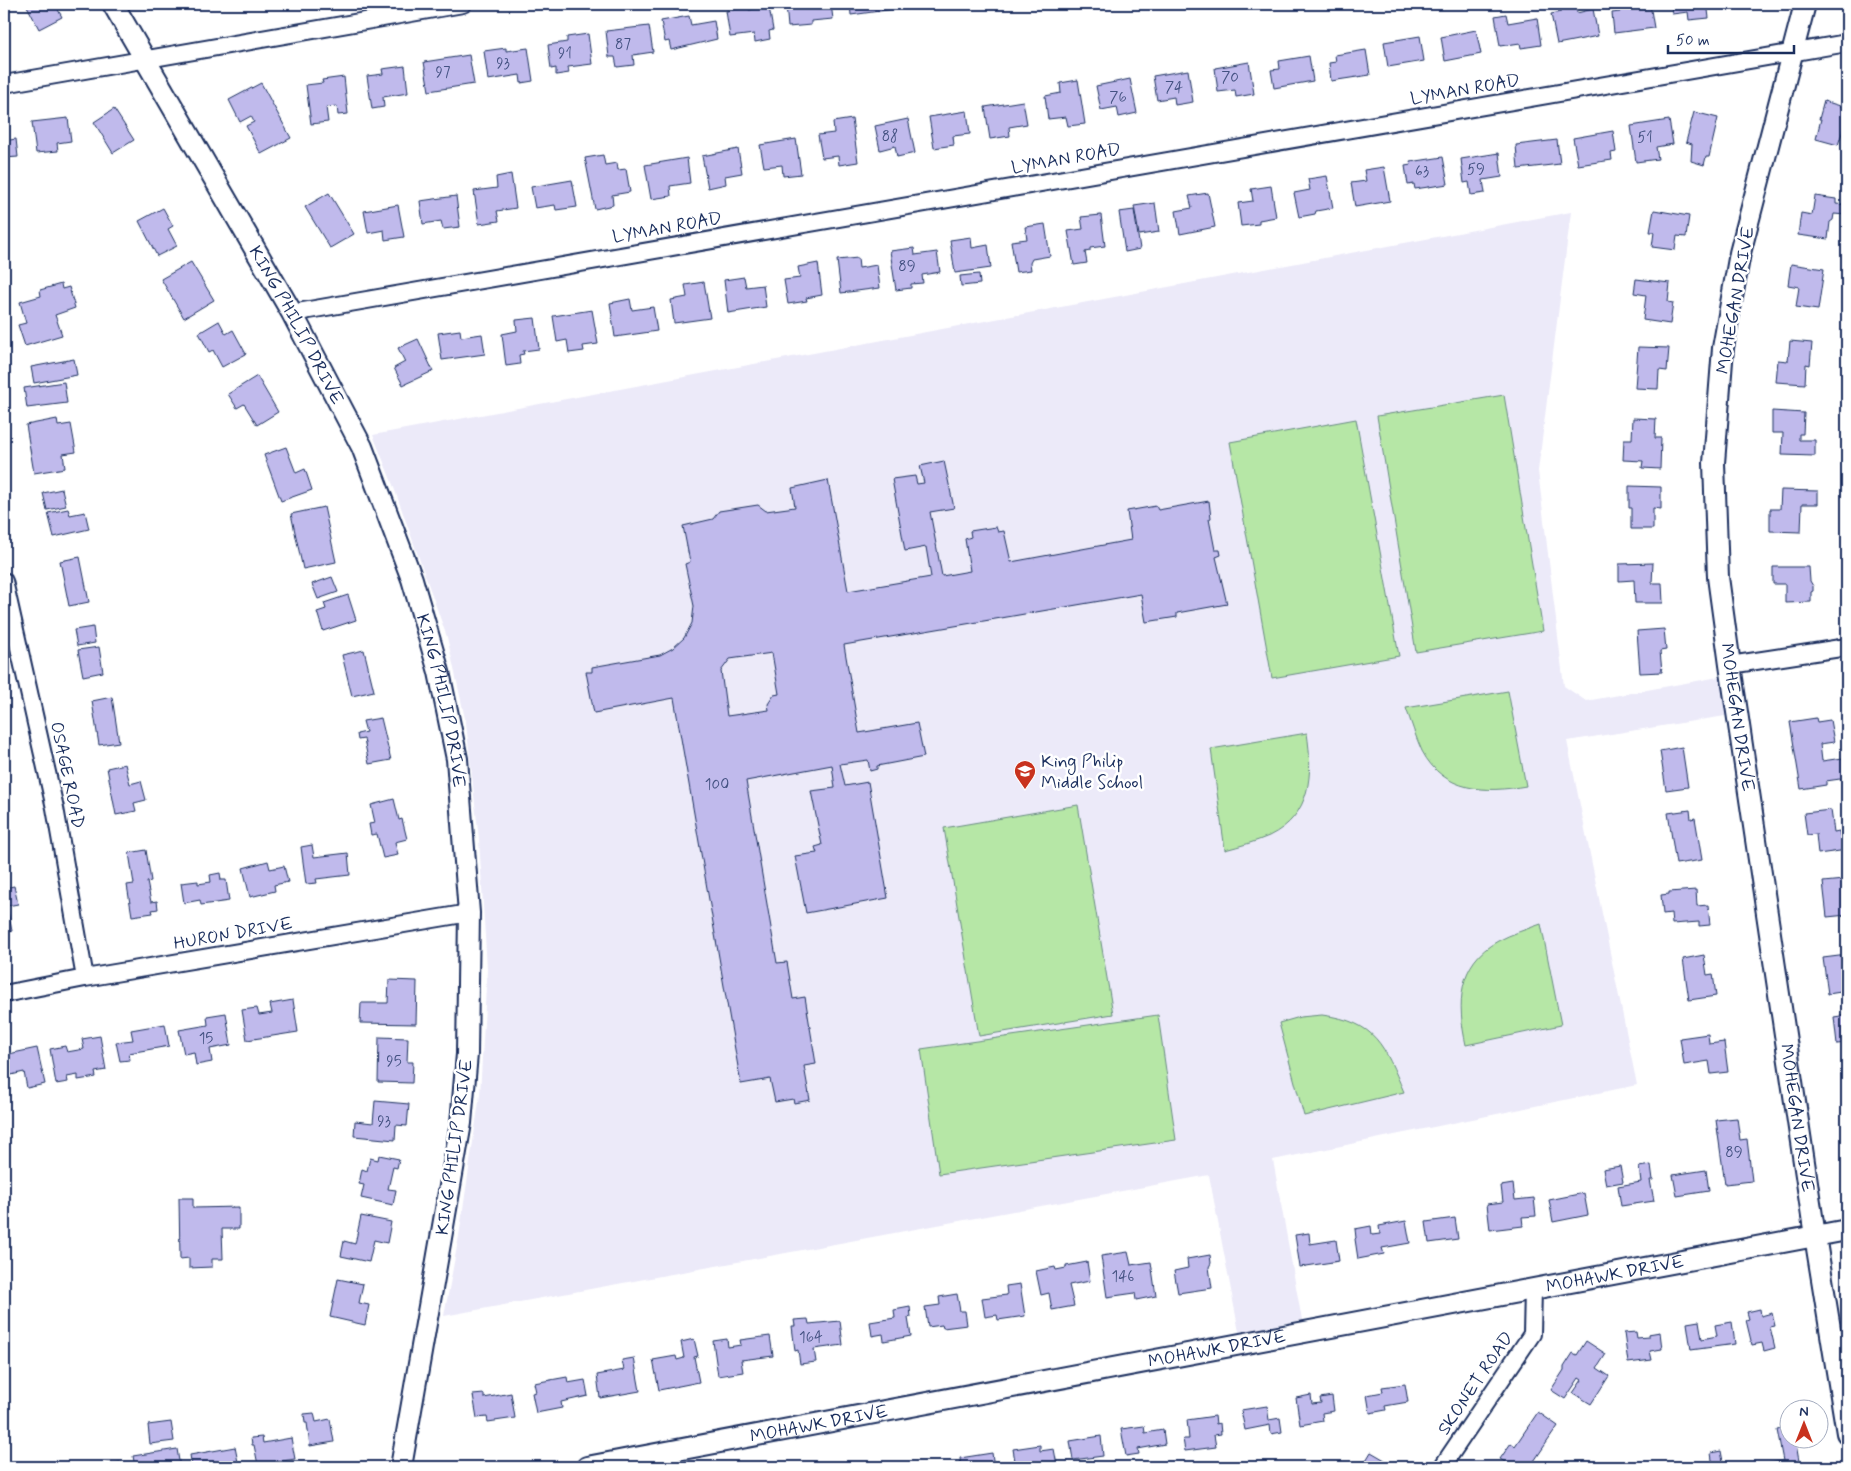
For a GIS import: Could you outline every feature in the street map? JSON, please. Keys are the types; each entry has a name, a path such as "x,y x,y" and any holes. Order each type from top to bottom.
{"street":[{"name":"KING PHILIP DRIVE","path":"113,4 292,313 362,446 412,579 439,672 457,759 469,913 467,1054 461,1123 401,1467"},
{"path":"4,84 464,4"},
{"name":"MOHEGAN DRIVE","path":"1805,4 1740,253 1723,348 1714,463 1718,577 1847,1433"},
{"name":"LYMAN ROAD","path":"292,313 1847,43"},
{"name":"OSAGE ROAD","path":"4,581 56,808 85,978"},
{"path":"1730,664 1847,647"},
{"name":"HURON DRIVE","path":"4,994 85,978 469,913"},
{"name":"MOHAWK DRIVE","path":"587,1467 1847,1230"},
{"name":"SKONET ROAD","path":"1442,1467 1532,1334 1533,1290"}],"shaded area":[{"name":"King Philip Middle School","path":"1571,212 1538,471 1564,686 1586,701 1730,675 1738,714 1567,741 1637,1085 1273,1160 1302,1320 1239,1332 1209,1175 444,1316 459,1236 480,1095 487,969 479,839 466,723 447,637 393,485 373,435"}],"green space":[{"path":"1504,395 1543,631 1416,652 1377,416"},
{"path":"1356,419 1399,656 1272,678 1230,442"},
{"path":"1508,691 1526,786 1481,789 1467,787 1442,775 1431,765 1422,751 1406,708"},
{"path":"1307,733 1310,763 1309,778 1302,805 1294,817 1269,836 1225,850 1211,749"},
{"path":"1078,805 1113,1014 979,1036 944,828"},
{"path":"1541,924 1561,1025 1466,1045 1461,1015 1461,1000 1467,973 1474,961 1484,950 1498,941"},
{"path":"1158,1015 1176,1140 939,1174 921,1049"},
{"path":"1322,1015 1340,1018 1367,1030 1384,1049 1404,1092 1304,1116 1279,1023 1300,1017"}],"building":[{"path":"26,4 55,4 62,17 39,29"},
{"path":"786,4 831,4 833,19 811,21 811,25 788,27"},
{"path":"850,4 893,4 894,9 851,15"},
{"path":"1650,4 1654,28 1614,33 1612,13 1620,12 1619,5"},
{"path":"1671,4 1710,4 1710,9 1708,10 1709,18 1689,20 1688,12 1672,14"},
{"path":"1576,5 1577,13 1593,9 1598,36 1557,44 1551,14 1561,12 1560,8"},
{"path":"749,7 749,10 769,7 773,30 769,31 770,39 755,42 754,34 730,37 726,11"},
{"path":"1506,14 1508,23 1537,18 1541,45 1521,48 1520,43 1500,46 1495,16"},
{"path":"689,16 691,25 714,21 717,39 671,50 669,41 665,42 661,21"},
{"path":"649,26 653,52 633,55 634,65 617,67 615,57 609,57 606,31"},
{"path":"1476,30 1481,54 1445,61 1441,37"},
{"path":"588,34 592,64 568,67 569,73 556,75 556,68 551,69 548,45 567,42 567,37"},
{"path":"1420,36 1424,61 1388,67 1384,42"},
{"path":"506,48 506,51 528,48 533,81 521,83 520,75 488,80 484,51"},
{"path":"1366,50 1370,75 1331,81 1329,63 1336,62 1335,55"},
{"path":"469,55 474,84 429,91 424,62"},
{"path":"1309,56 1313,81 1274,88 1271,70 1280,69 1279,61"},
{"path":"1249,62 1254,94 1236,97 1235,90 1218,92 1215,68"},
{"path":"405,66 408,93 383,97 384,107 372,109 367,76 383,74 382,69"},
{"path":"1188,70 1193,102 1175,105 1174,97 1157,100 1153,76"},
{"path":"344,77 348,114 338,115 337,106 326,107 328,122 311,124 306,85 323,83 322,80"},
{"path":"1130,79 1137,113 1119,117 1117,107 1101,110 1096,86"},
{"path":"1078,80 1085,124 1068,126 1066,117 1048,119 1045,96 1061,93 1060,83"},
{"path":"261,83 291,138 261,154 246,126 254,122 251,116 240,122 229,100"},
{"path":"1023,101 1027,124 1009,127 1010,136 990,139 985,107"},
{"path":"1824,101 1847,108 1847,128 1844,127 1838,145 1816,139"},
{"path":"114,109 134,140 113,153 94,122"},
{"path":"967,111 970,134 953,136 954,145 934,148 929,117"},
{"path":"1694,112 1718,118 1709,157 1706,157 1704,165 1691,161 1692,144 1686,142"},
{"path":"68,118 71,141 57,143 58,151 36,153 32,122"},
{"path":"852,119 858,162 839,165 838,156 822,158 818,135 834,133 833,122"},
{"path":"908,119 915,153 897,157 895,146 880,150 875,126"},
{"path":"1669,120 1673,144 1656,147 1658,159 1636,162 1631,126"},
{"path":"1613,131 1616,152 1611,153 1612,160 1578,165 1573,138"},
{"path":"16,139 18,157 5,158 4,161 4,141"},
{"path":"796,139 801,174 783,176 782,165 764,167 760,145"},
{"path":"1557,140 1560,164 1518,169 1516,145"},
{"path":"738,149 742,173 725,176 726,184 708,188 702,156"},
{"path":"1499,153 1502,177 1483,180 1485,193 1471,195 1469,182 1464,183 1461,159"},
{"path":"603,155 605,165 617,163 618,170 626,169 630,192 612,195 613,205 595,209 585,158"},
{"path":"1443,157 1448,184 1415,189 1414,184 1408,185 1405,166 1411,165 1410,162"},
{"path":"687,158 690,183 670,186 671,196 651,199 645,165"},
{"path":"1384,167 1390,201 1355,207 1351,183 1366,181 1364,170"},
{"path":"511,174 516,208 497,211 499,221 479,224 474,191 497,188 496,177"},
{"path":"1327,176 1333,208 1299,217 1294,193 1310,190 1308,179"},
{"path":"572,180 577,207 556,210 555,205 535,208 531,187"},
{"path":"1271,186 1276,217 1259,220 1259,224 1241,226 1238,203 1253,201 1251,189"},
{"path":"329,193 354,234 330,248 305,207"},
{"path":"1208,193 1215,227 1180,234 1176,211 1192,208 1189,196"},
{"path":"456,196 460,227 443,229 441,221 423,224 420,201"},
{"path":"1815,196 1836,199 1836,204 1847,205 1846,215 1834,214 1833,220 1830,222 1828,239 1798,235 1801,213 1812,215"},
{"path":"1155,203 1159,232 1139,235 1134,206"},
{"path":"398,205 404,237 385,240 384,230 368,233 364,211"},
{"path":"163,208 173,226 168,229 177,246 157,256 139,221"},
{"path":"1134,210 1140,249 1125,252 1119,212"},
{"path":"1654,210 1689,216 1686,237 1677,236 1675,250 1652,247 1654,232 1650,232"},
{"path":"1101,215 1105,246 1090,248 1090,251 1085,252 1087,263 1074,265 1068,231 1083,229 1081,217"},
{"path":"1045,224 1050,256 1032,259 1030,263 1031,270 1016,272 1011,241 1027,239 1025,227"},
{"path":"971,237 972,248 988,245 991,268 955,273 950,240"},
{"path":"914,248 915,255 937,252 940,272 922,275 923,283 911,284 911,288 896,290 890,251"},
{"path":"858,258 859,268 877,265 880,288 841,293 837,260"},
{"path":"191,262 214,300 184,318 161,279"},
{"path":"818,263 822,295 806,298 807,301 788,304 784,280 800,278 798,267"},
{"path":"1791,264 1824,269 1818,310 1796,307 1799,287 1788,285"},
{"path":"979,274 980,284 961,286 960,276"},
{"path":"744,277 746,287 763,285 766,307 728,313 724,280"},
{"path":"1636,279 1670,283 1668,302 1673,303 1670,324 1643,320 1646,295 1634,293"},
{"path":"704,282 710,318 674,323 671,300 687,297 685,285"},
{"path":"61,284 62,289 69,287 75,308 55,315 62,335 25,346 18,325 26,323 20,302 41,296 40,290"},
{"path":"630,299 632,310 653,307 657,331 615,337 610,303"},
{"path":"592,310 598,344 583,346 584,351 569,353 567,340 557,342 553,316"},
{"path":"535,318 539,349 523,351 524,354 519,355 520,364 506,366 502,334 517,331 516,320"},
{"path":"219,321 226,334 233,330 246,354 222,367 213,350 209,352 199,333"},
{"path":"460,330 461,337 482,334 485,354 442,360 438,333"},
{"path":"418,339 433,371 403,385 394,368 405,362 398,348"},
{"path":"1790,341 1812,343 1810,365 1806,364 1805,384 1776,382 1778,360 1788,361"},
{"path":"1638,347 1669,348 1667,371 1659,370 1658,389 1635,388"},
{"path":"74,359 77,375 34,383 31,367"},
{"path":"257,376 278,412 257,425 244,404 237,408 228,394"},
{"path":"64,382 67,403 27,408 24,388"},
{"path":"1772,411 1804,413 1803,434 1799,434 1799,440 1815,440 1815,456 1782,455 1783,433 1772,433"},
{"path":"1633,418 1656,419 1655,438 1661,438 1660,469 1642,468 1643,461 1623,460 1624,439 1632,439"},
{"path":"57,419 58,426 71,424 76,452 63,454 65,468 34,473 26,425"},
{"path":"286,447 296,473 305,469 312,490 281,501 264,455"},
{"path":"944,461 954,508 930,512 942,576 970,571 965,539 971,537 970,531 996,527 998,532 1004,531 1011,562 1131,540 1127,511 1156,506 1158,510 1209,501 1211,518 1209,519 1215,550 1220,550 1221,555 1216,557 1227,604 1177,613 1177,617 1146,622 1141,594 844,645 859,733 917,723 924,757 877,766 877,769 870,771 868,760 840,764 845,786 868,782 888,898 806,913 795,856 817,853 815,847 822,845 811,791 835,788 832,765 746,781 777,963 787,962 793,999 805,997 816,1064 804,1066 810,1100 794,1103 793,1099 775,1102 770,1079 741,1084 674,698 594,713 586,672 592,672 592,667 660,655 673,648 684,638 692,623 694,606 685,564 690,562 683,526 713,519 719,511 758,505 766,511 795,507 792,488 828,480 848,591 931,577 926,547 905,551 892,479 915,476 917,484 924,483 920,466","holes":["772,653 779,694 774,695 768,704 769,710 727,716 721,671 730,659"]},
{"path":"1629,486 1661,487 1661,509 1653,508 1653,529 1631,529"},
{"path":"62,489 66,506 47,510 43,493"},
{"path":"1781,490 1818,491 1818,504 1802,504 1801,532 1770,531 1770,509 1780,509"},
{"path":"324,507 336,562 303,569 291,514"},
{"path":"68,509 70,515 85,512 89,529 54,537 48,513"},
{"path":"80,557 89,602 69,606 60,561"},
{"path":"1653,563 1652,583 1662,583 1663,603 1635,603 1634,580 1619,581 1619,564"},
{"path":"1773,567 1809,567 1810,581 1813,586 1811,602 1785,603 1785,584 1773,584"},
{"path":"332,577 338,592 318,599 312,584"},
{"path":"348,595 356,620 323,631 317,612 326,609 324,603"},
{"path":"93,627 95,643 77,646 74,630"},
{"path":"1664,629 1666,650 1660,651 1662,672 1640,673 1637,631"},
{"path":"99,647 103,672 83,676 78,650"},
{"path":"364,650 374,691 352,696 342,655"},
{"path":"112,697 119,742 99,745 92,701"},
{"path":"381,718 391,760 369,764 364,739 358,740 357,734 366,732 363,721"},
{"path":"1816,718 1817,722 1830,720 1834,742 1820,744 1822,761 1843,758 1847,778 1826,781 1826,785 1801,789 1790,722"},
{"path":"1682,747 1688,787 1666,790 1660,751"},
{"path":"125,764 130,784 141,781 146,800 134,803 136,811 116,815 107,768"},
{"path":"394,799 399,820 402,819 407,839 395,842 398,855 383,858 377,834 371,835 369,824 375,823 371,805"},
{"path":"1690,810 1691,819 1695,818 1702,860 1676,864 1668,813"},
{"path":"1831,810 1834,832 1839,831 1840,836 1847,835 1847,850 1818,854 1816,834 1807,835 1804,813"},
{"path":"312,845 314,857 348,853 350,875 316,879 317,883 306,884 301,847"},
{"path":"146,850 151,881 147,882 151,902 157,901 158,909 152,910 153,913 132,916 127,885 134,884 129,853"},
{"path":"268,861 270,869 284,866 288,882 274,885 275,891 250,897 243,868"},
{"path":"220,873 221,880 226,880 229,901 201,905 200,900 184,903 181,883 198,881 198,884 211,882 210,875"},
{"path":"1844,880 1847,915 1827,917 1823,882"},
{"path":"14,886 18,904 7,906 12,931 4,933 4,888"},
{"path":"1696,890 1697,906 1708,905 1710,925 1699,926 1699,922 1672,924 1671,913 1663,914 1661,895 1669,894 1669,892"},
{"path":"1704,955 1707,975 1713,974 1716,996 1689,1000 1683,959"},
{"path":"1847,955 1847,991 1828,994 1823,958"},
{"path":"389,980 417,981 416,1024 360,1023 361,1003 388,1003"},
{"path":"293,1000 298,1032 247,1040 242,1010 257,1008 259,1015 272,1013 270,1004"},
{"path":"226,1013 231,1045 210,1049 212,1062 196,1065 194,1052 184,1054 179,1030 208,1025 207,1016"},
{"path":"1847,1015 1847,1043 1837,1044 1834,1017"},
{"path":"165,1024 169,1046 129,1053 130,1060 120,1061 116,1042 133,1040 131,1030"},
{"path":"1708,1034 1709,1044 1724,1042 1728,1072 1711,1074 1709,1061 1684,1065 1680,1038"},
{"path":"100,1036 106,1070 95,1072 96,1077 78,1080 78,1075 67,1077 68,1082 56,1084 50,1049 65,1046 67,1052 84,1049 82,1039"},
{"path":"379,1037 408,1038 407,1062 413,1062 412,1083 378,1082"},
{"path":"37,1048 45,1084 27,1088 24,1072 7,1076 9,1083 4,1084 4,1055"},
{"path":"375,1101 409,1104 407,1126 396,1125 395,1140 354,1136 355,1121 373,1123"},
{"path":"1737,1118 1740,1140 1747,1139 1752,1181 1725,1184 1716,1120"},
{"path":"379,1155 399,1159 397,1168 393,1167 388,1189 396,1190 393,1205 361,1198 364,1185 359,1184 362,1169 367,1171 370,1158 378,1160"},
{"path":"1651,1165 1653,1180 1650,1180 1654,1201 1621,1206 1618,1186 1641,1182 1639,1167"},
{"path":"1620,1166 1623,1182 1606,1185 1603,1169"},
{"path":"1706,1170 1709,1191 1677,1196 1673,1175"},
{"path":"1513,1184 1515,1200 1534,1198 1536,1216 1522,1217 1523,1226 1490,1230 1487,1204 1503,1202 1501,1186"},
{"path":"1584,1193 1588,1215 1553,1222 1549,1200"},
{"path":"179,1198 193,1198 193,1208 239,1207 239,1229 222,1229 223,1259 212,1259 212,1267 189,1268 189,1258 180,1259"},
{"path":"361,1216 391,1222 387,1243 374,1240 369,1262 341,1256 344,1241 355,1244"},
{"path":"1455,1218 1458,1239 1429,1243 1426,1222"},
{"path":"1406,1221 1410,1243 1382,1248 1384,1254 1358,1259 1355,1229 1371,1226 1372,1235 1380,1234 1379,1226"},
{"path":"1309,1233 1310,1244 1336,1240 1339,1261 1300,1267 1295,1235"},
{"path":"1128,1252 1131,1265 1151,1262 1156,1296 1136,1300 1135,1293 1107,1297 1101,1256"},
{"path":"1210,1255 1211,1263 1209,1267 1212,1288 1178,1293 1174,1271 1188,1268 1187,1259"},
{"path":"1087,1262 1090,1281 1069,1285 1074,1306 1052,1310 1049,1293 1041,1295 1036,1271 1055,1267 1056,1270"},
{"path":"338,1279 363,1284 359,1303 369,1305 365,1325 330,1317"},
{"path":"1020,1284 1025,1316 998,1320 997,1315 985,1317 982,1298 1007,1295 1006,1286"},
{"path":"957,1294 960,1311 965,1311 967,1325 943,1328 942,1325 928,1327 925,1307 940,1305 939,1297"},
{"path":"910,1307 911,1317 908,1318 911,1336 884,1341 883,1334 872,1336 870,1322 895,1318 894,1310"},
{"path":"1760,1309 1761,1316 1772,1313 1775,1326 1770,1327 1775,1348 1764,1351 1762,1343 1752,1345 1746,1320 1749,1319 1747,1312"},
{"path":"808,1319 809,1324 840,1321 843,1345 814,1349 816,1362 800,1364 798,1350 795,1351 792,1326 795,1326 794,1320"},
{"path":"1699,1321 1702,1339 1717,1336 1715,1325 1732,1322 1735,1344 1691,1350 1687,1323"},
{"path":"1636,1332 1637,1338 1648,1337 1648,1334 1660,1332 1662,1349 1650,1351 1652,1360 1628,1363 1624,1333"},
{"path":"770,1336 773,1356 741,1360 743,1372 718,1376 713,1341 727,1339 728,1347 741,1345 740,1340"},
{"path":"694,1339 698,1356 694,1357 699,1382 659,1390 653,1360 676,1356 677,1360 684,1358 681,1342"},
{"path":"1586,1341 1606,1354 1597,1368 1609,1376 1591,1404 1573,1393 1582,1380 1579,1378 1565,1399 1551,1390 1573,1353 1577,1355"},
{"path":"634,1358 640,1391 600,1398 597,1375 624,1370 622,1360"},
{"path":"567,1377 568,1383 585,1380 588,1396 561,1402 562,1408 536,1413 532,1393 536,1392 534,1383"},
{"path":"1405,1384 1408,1402 1385,1406 1386,1410 1370,1413 1367,1395 1383,1392 1382,1387"},
{"path":"511,1393 515,1418 488,1422 487,1417 477,1418 473,1395 484,1394 484,1398"},
{"path":"1311,1395 1312,1404 1321,1403 1320,1398 1332,1396 1334,1411 1322,1413 1323,1421 1300,1425 1296,1398"},
{"path":"1267,1406 1269,1420 1280,1418 1282,1432 1271,1434 1270,1425 1245,1430 1241,1410"},
{"path":"1538,1412 1558,1426 1530,1467 1513,1467 1500,1459 1511,1443 1515,1446"},
{"path":"314,1413 316,1422 330,1419 334,1442 310,1446 304,1414"},
{"path":"1215,1416 1216,1424 1220,1423 1221,1434 1214,1435 1216,1447 1185,1451 1183,1439 1189,1439 1187,1420"},
{"path":"171,1422 174,1441 150,1444 148,1425"},
{"path":"1144,1426 1145,1433 1163,1430 1165,1444 1138,1449 1139,1454 1126,1456 1121,1429"},
{"path":"1101,1436 1103,1456 1073,1460 1070,1441"},
{"path":"262,1437 263,1443 291,1438 295,1459 258,1465 251,1438"},
{"path":"1040,1445 1040,1451 1054,1449 1057,1465 1043,1467 1042,1464 1016,1467 1013,1449"},
{"path":"235,1447 239,1467 192,1467 190,1455"},
{"path":"1780,1448 1797,1448 1800,1467 1770,1467 1769,1463 1783,1461"},
{"path":"177,1449 180,1467 135,1467 133,1456"},
{"path":"1721,1451 1724,1467 1713,1467 1711,1453"},
{"path":"1371,1452 1390,1463 1387,1467 1362,1467"},
{"path":"992,1453 994,1467 961,1467 960,1458"},
{"path":"120,1462 121,1467 89,1467"},
{"path":"59,1463 60,1467 31,1467"}],"place":[{"name":"King Philip Middle School","path":"1025,790"}]}
